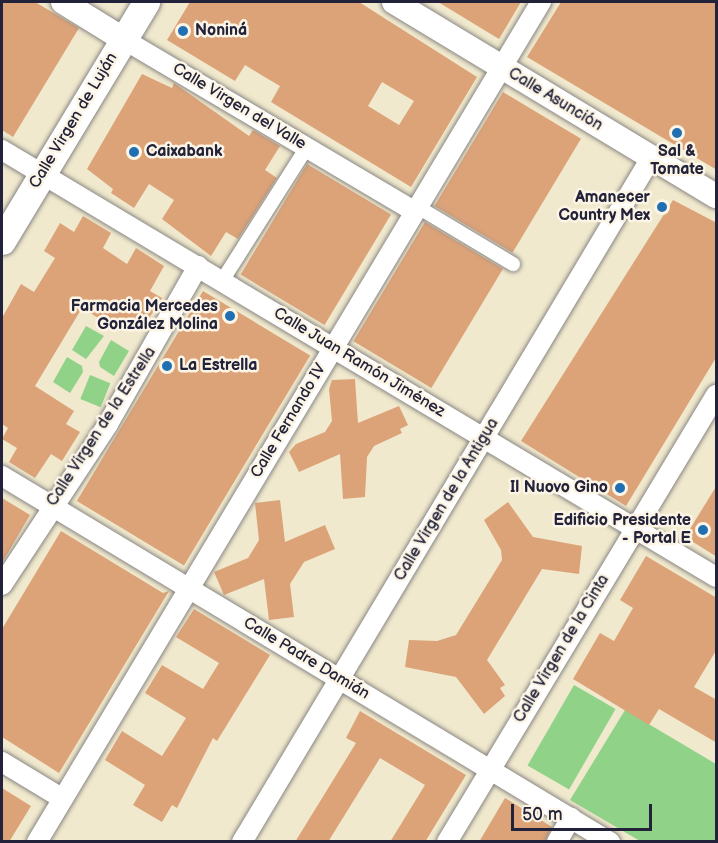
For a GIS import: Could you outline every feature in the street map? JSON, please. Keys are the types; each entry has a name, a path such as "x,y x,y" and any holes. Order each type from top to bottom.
{"main road":[{"name":"Calle Virgen de Luján","path":"2,241 146,2"}],"street":[{"name":"Calle Virgen del Valle","path":"63,2 307,147 513,264"},
{"name":"Calle Asunción","path":"394,2 717,196"},
{"name":"Calle Fernando IV","path":"37,842 541,2"},
{"path":"222,281 307,147"},
{"name":"Calle Juan Ramón Jiménez","path":"2,150 717,577"},
{"name":"Calle Virgen de la Antigua","path":"242,842 651,158"},
{"name":"Calle Virgen de la Estrella","path":"2,585 51,506 108,424 198,266"},
{"name":"Calle Virgen de la Cinta","path":"447,842 717,395"},
{"name":"Calle Padre Damián","path":"2,476 610,842"},
{"path":"2,762 63,800"},
{"path":"556,842 571,818"}],"green space":[{"path":"86,326 104,336 86,359 72,350"},
{"path":"111,340 129,351 114,376 100,367 99,362"},
{"path":"67,357 82,366 83,372 70,393 53,382"},
{"path":"90,375 110,383 101,407 80,399"},
{"path":"574,685 616,709 569,790 528,766"},
{"path":"625,710 716,764 716,841 640,841 570,800"}],"building":[{"path":"2,2 35,2 79,28 13,137 2,130"},
{"path":"190,2 359,2 477,77 411,187 271,102 280,86 245,65 235,81 167,40","holes":["382,82 414,101 399,125 368,106"]},
{"path":"438,2 521,2 499,39"},
{"path":"561,2 717,2 717,170 527,57"},
{"path":"142,74 172,88 174,83 249,136 253,130 280,146 265,170 277,178 238,239 226,232 211,256 162,219 174,200 149,184 134,208 111,193 113,189 87,169"},
{"path":"503,92 581,139 513,253 434,206"},
{"path":"307,164 391,214 325,325 241,275"},
{"path":"673,200 717,223 717,356 626,506 521,441"},
{"path":"83,216 111,233 103,248 127,264 136,248 164,266 150,291 162,298 144,326 130,319 121,332 82,308 35,386 74,411 66,424 80,432 62,461 51,454 35,478 9,462 17,448 2,439 8,428 2,424 2,318 21,284 34,292 55,258 44,251 60,223 74,232"},
{"path":"425,222 503,269 431,388 353,341"},
{"path":"203,291 310,355 184,565 77,501"},
{"path":"355,379 358,423 399,406 408,425 400,429 402,433 374,446 367,457 365,497 343,499 340,454 299,472 289,452 296,444 325,432 332,421 329,389 332,380"},
{"name":"Edificio Presidente - Portal E","path":"717,485 717,557 685,537"},
{"path":"2,498 30,515 2,563"},
{"path":"280,500 285,542 325,525 335,549 304,562 290,584 294,617 269,620 264,579 224,595 214,572 248,558 259,540 255,503"},
{"path":"508,502 533,537 582,546 579,574 542,569 487,660 505,685 500,688 505,696 484,714 456,677 405,667 409,640 437,641 456,635 502,560 501,550 484,520"},
{"path":"61,531 163,593 169,591 59,773 2,737 2,629"},
{"path":"646,556 717,598 717,649 694,687 717,700 717,743 659,709 649,725 573,679 600,633 614,641 633,608 620,600"},
{"path":"194,609 270,655 217,741 213,738 177,808 172,805 162,822 133,805 145,785 105,760 122,731 162,756 186,718 145,693 162,665 203,689 219,663 176,637"},
{"path":"360,711 466,775 425,842 390,842 425,785 380,758 328,842 295,842 356,743 346,738"},
{"path":"2,788 31,806 9,842 2,842"},
{"path":"505,798 552,827 545,842 479,842"}],"place":[{"name":"Noniná","path":"183,31"},
{"name":"Sal & Tomate","path":"677,133"},
{"name":"Caixabank","path":"134,152"},
{"name":"Amanecer Country Mex","path":"662,207"},
{"name":"Farmacia Mercedes González Molina","path":"230,316"},
{"name":"La Estrella","path":"167,366"},
{"name":"Il Nuovo Gino","path":"620,488"},
{"name":"Edificio Presidente - Portal E","path":"703,530"}]}
